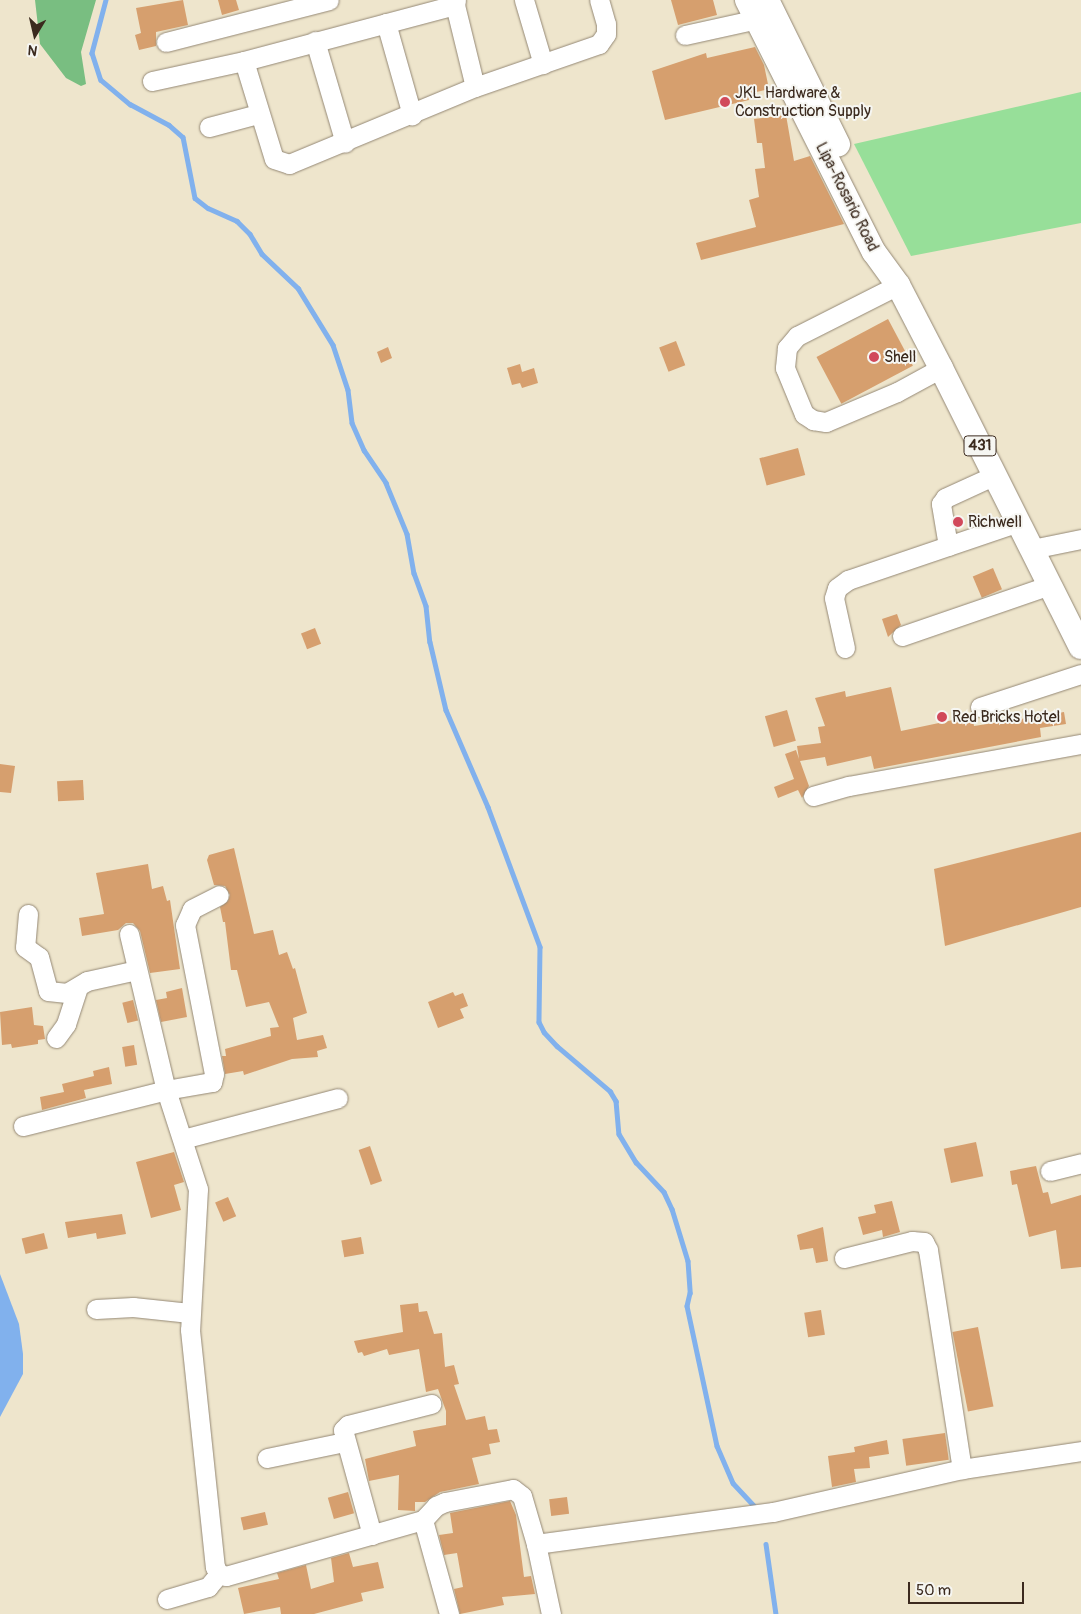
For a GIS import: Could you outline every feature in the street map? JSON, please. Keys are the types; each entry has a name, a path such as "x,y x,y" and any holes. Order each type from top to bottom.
{"main road":[{"name":"Lipa-Rosario Road","path":"757,6 874,252 898,285 1081,647"}],"street":[{"path":"166,42 329,0"},
{"path":"524,0 543,64"},
{"path":"244,61 258,114 274,160 279,163 289,164 345,143 475,87 599,44 606,34 606,24 599,0"},
{"path":"152,81 244,61 456,2 475,87"},
{"path":"684,35 757,6"},
{"path":"386,23 412,115"},
{"path":"315,41 345,143"},
{"path":"209,126 258,114"},
{"path":"898,285 797,336 787,348 785,368 804,414 826,422 897,392 941,368"},
{"path":"948,546 941,504 945,498 995,475"},
{"path":"845,648 834,598 837,588 848,580 1018,522"},
{"path":"1032,549 1081,539"},
{"path":"902,636 1050,585"},
{"path":"980,707 1081,674"},
{"path":"813,796 849,786 1081,744"},
{"path":"23,1126 215,1079 185,926 192,909 219,895"},
{"path":"28,914 25,947 39,957 48,991 56,994 77,990 87,982 137,970"},
{"path":"129,934 166,1090 198,1189 190,1313 215,1567 219,1574 226,1576 423,1520 436,1506 445,1502 513,1489 522,1496 536,1544 552,1614"},
{"path":"56,1038 69,1017 77,990"},
{"path":"183,1139 338,1098"},
{"path":"1050,1170 1081,1163"},
{"path":"844,1258 912,1240 924,1242 928,1250 962,1469"},
{"path":"96,1309 134,1307 190,1313"},
{"path":"372,1535 344,1442 343,1430 348,1425 432,1404"},
{"path":"267,1458 344,1442"},
{"path":"536,1544 773,1512 962,1469 1081,1451"},
{"path":"423,1520 449,1614"},
{"path":"167,1599 208,1587 219,1574"}],"green space":[{"path":"35,0 96,0 81,52 86,84 81,86 66,78 40,44"},
{"path":"1081,92 1081,223 911,256 854,144"}],"water":[{"path":"0,1274 19,1324 23,1354 23,1374 0,1417"}],"building":[{"path":"183,0 188,25 156,32 156,46 139,50 135,35 141,33 136,8"},
{"path":"218,0 236,0 239,10 222,15"},
{"path":"671,0 713,0 717,15 678,25"},
{"path":"755,47 764,65 769,89 748,94 749,100 665,120 652,71 706,53 707,58"},
{"path":"786,115 794,161 810,156 844,224 701,260 696,243 756,227 749,200 759,197 755,169 765,168 762,143 757,143 754,119"},
{"name":"Shell","path":"888,319 913,366 841,404 816,357"},
{"path":"676,341 685,365 669,372 659,347"},
{"path":"388,347 392,358 381,363 377,352"},
{"path":"520,364 522,372 534,368 538,383 522,388 520,383 512,385 507,368"},
{"path":"798,448 805,475 767,485 759,458"},
{"path":"993,568 1002,589 982,598 973,577"},
{"path":"897,614 901,625 888,637 882,619"},
{"path":"315,628 321,644 307,649 301,633"},
{"path":"891,687 901,731 972,716 974,726 1064,712 1066,724 1040,728 1041,737 874,769 871,756 827,766 825,757 800,761 809,786 802,798 798,790 778,798 774,787 794,779 785,754 796,750 799,759 797,746 821,743 818,727 825,726 815,698 845,691 846,697"},
{"path":"787,710 796,741 774,747 765,716"},
{"path":"0,764 15,766 11,793 0,792"},
{"path":"83,780 84,800 58,801 57,781"},
{"path":"1081,832 1081,907 945,946 934,869"},
{"path":"234,848 254,934 273,930 279,955 287,952 293,969 295,968 307,1013 293,1018 297,1040 323,1035 327,1048 317,1051 318,1057 292,1059 244,1075 243,1071 225,1074 222,1056 226,1056 225,1049 271,1036 270,1028 279,1027 269,1002 246,1007 237,970 231,970 225,922 223,922 220,907 228,901 230,895 225,886 214,885 207,860 209,855"},
{"path":"148,864 152,889 163,886 167,901 170,900 180,969 150,973 140,931 133,923 126,923 118,930 82,936 79,918 104,914 96,873"},
{"path":"182,988 187,1017 161,1022 156,1000 167,998 166,992"},
{"path":"453,992 455,996 463,993 468,1006 460,1009 464,1018 438,1028 428,1002"},
{"path":"133,1000 138,1020 127,1023 122,1003"},
{"path":"32,1007 34,1025 43,1026 45,1039 38,1040 38,1044 12,1048 11,1044 2,1045 0,1012"},
{"path":"134,1045 137,1065 125,1067 122,1047"},
{"path":"109,1067 112,1084 84,1090 86,1098 42,1110 40,1097 64,1092 62,1084 94,1076 93,1071"},
{"path":"976,1142 983,1176 951,1183 944,1149"},
{"path":"370,1146 382,1181 371,1185 359,1150"},
{"path":"174,1152 184,1182 174,1185 181,1210 151,1218 136,1162"},
{"path":"1036,1166 1043,1193 1048,1192 1051,1204 1081,1195 1081,1267 1061,1269 1056,1230 1029,1237 1017,1184 1012,1185 1010,1171"},
{"path":"228,1197 236,1216 223,1222 215,1202"},
{"path":"892,1201 900,1232 883,1237 882,1230 863,1235 858,1217 876,1213 874,1205"},
{"path":"122,1214 126,1234 97,1239 96,1233 68,1238 65,1222"},
{"path":"823,1227 828,1261 816,1263 813,1248 800,1250 797,1235"},
{"path":"44,1233 48,1249 26,1254 22,1239"},
{"path":"361,1237 364,1254 344,1257 341,1240"},
{"path":"418,1303 419,1312 427,1311 434,1334 442,1333 445,1367 454,1365 459,1384 454,1385 466,1420 485,1416 488,1430 497,1429 500,1442 489,1444 491,1454 472,1458 479,1484 440,1492 425,1502 415,1502 415,1511 398,1510 399,1475 369,1481 365,1459 416,1446 413,1431 446,1425 446,1411 438,1389 426,1392 419,1349 389,1355 387,1349 364,1356 362,1352 358,1353 354,1341 403,1332 400,1305"},
{"path":"821,1310 825,1335 808,1337 804,1313"},
{"path":"978,1327 993,1407 968,1411 952,1332"},
{"path":"945,1433 949,1460 906,1466 902,1439"},
{"path":"887,1440 889,1454 869,1457 870,1468 854,1469 856,1482 832,1487 828,1456 855,1452 854,1447"},
{"path":"348,1492 354,1513 334,1519 328,1498"},
{"path":"567,1497 569,1514 551,1516 549,1499"},
{"path":"510,1501 516,1515 524,1577 531,1576 535,1594 502,1597 504,1605 460,1614 454,1589 463,1587 457,1553 444,1555 439,1535 453,1533 450,1513"},
{"path":"265,1512 268,1525 244,1530 241,1518"},
{"path":"349,1553 353,1567 378,1562 384,1588 361,1593 363,1601 314,1614 281,1614 280,1607 244,1614 238,1588 279,1579 277,1573 306,1565 311,1589 334,1582 331,1558"}],"waterway":[{"path":"106,0 92,53 101,80 130,104 169,125 183,137 195,198 208,208 237,221 250,234 262,254 298,288 333,345 348,390 352,423 364,450 386,483 407,534 414,573 426,606 430,642 446,710 488,807 540,947 539,1022 544,1032 557,1046 610,1091 616,1101 619,1134 636,1162 664,1192 672,1209 688,1261 690,1293 687,1306 717,1446 733,1483 755,1507"},
{"path":"766,1544 776,1614"}],"place":[{"name":"JKL Hardware & Construction Supply","path":"725,102"},
{"name":"Shell","path":"874,357"},
{"name":"Richwell","path":"958,522"},
{"name":"Red Bricks Hotel","path":"942,717"}]}
